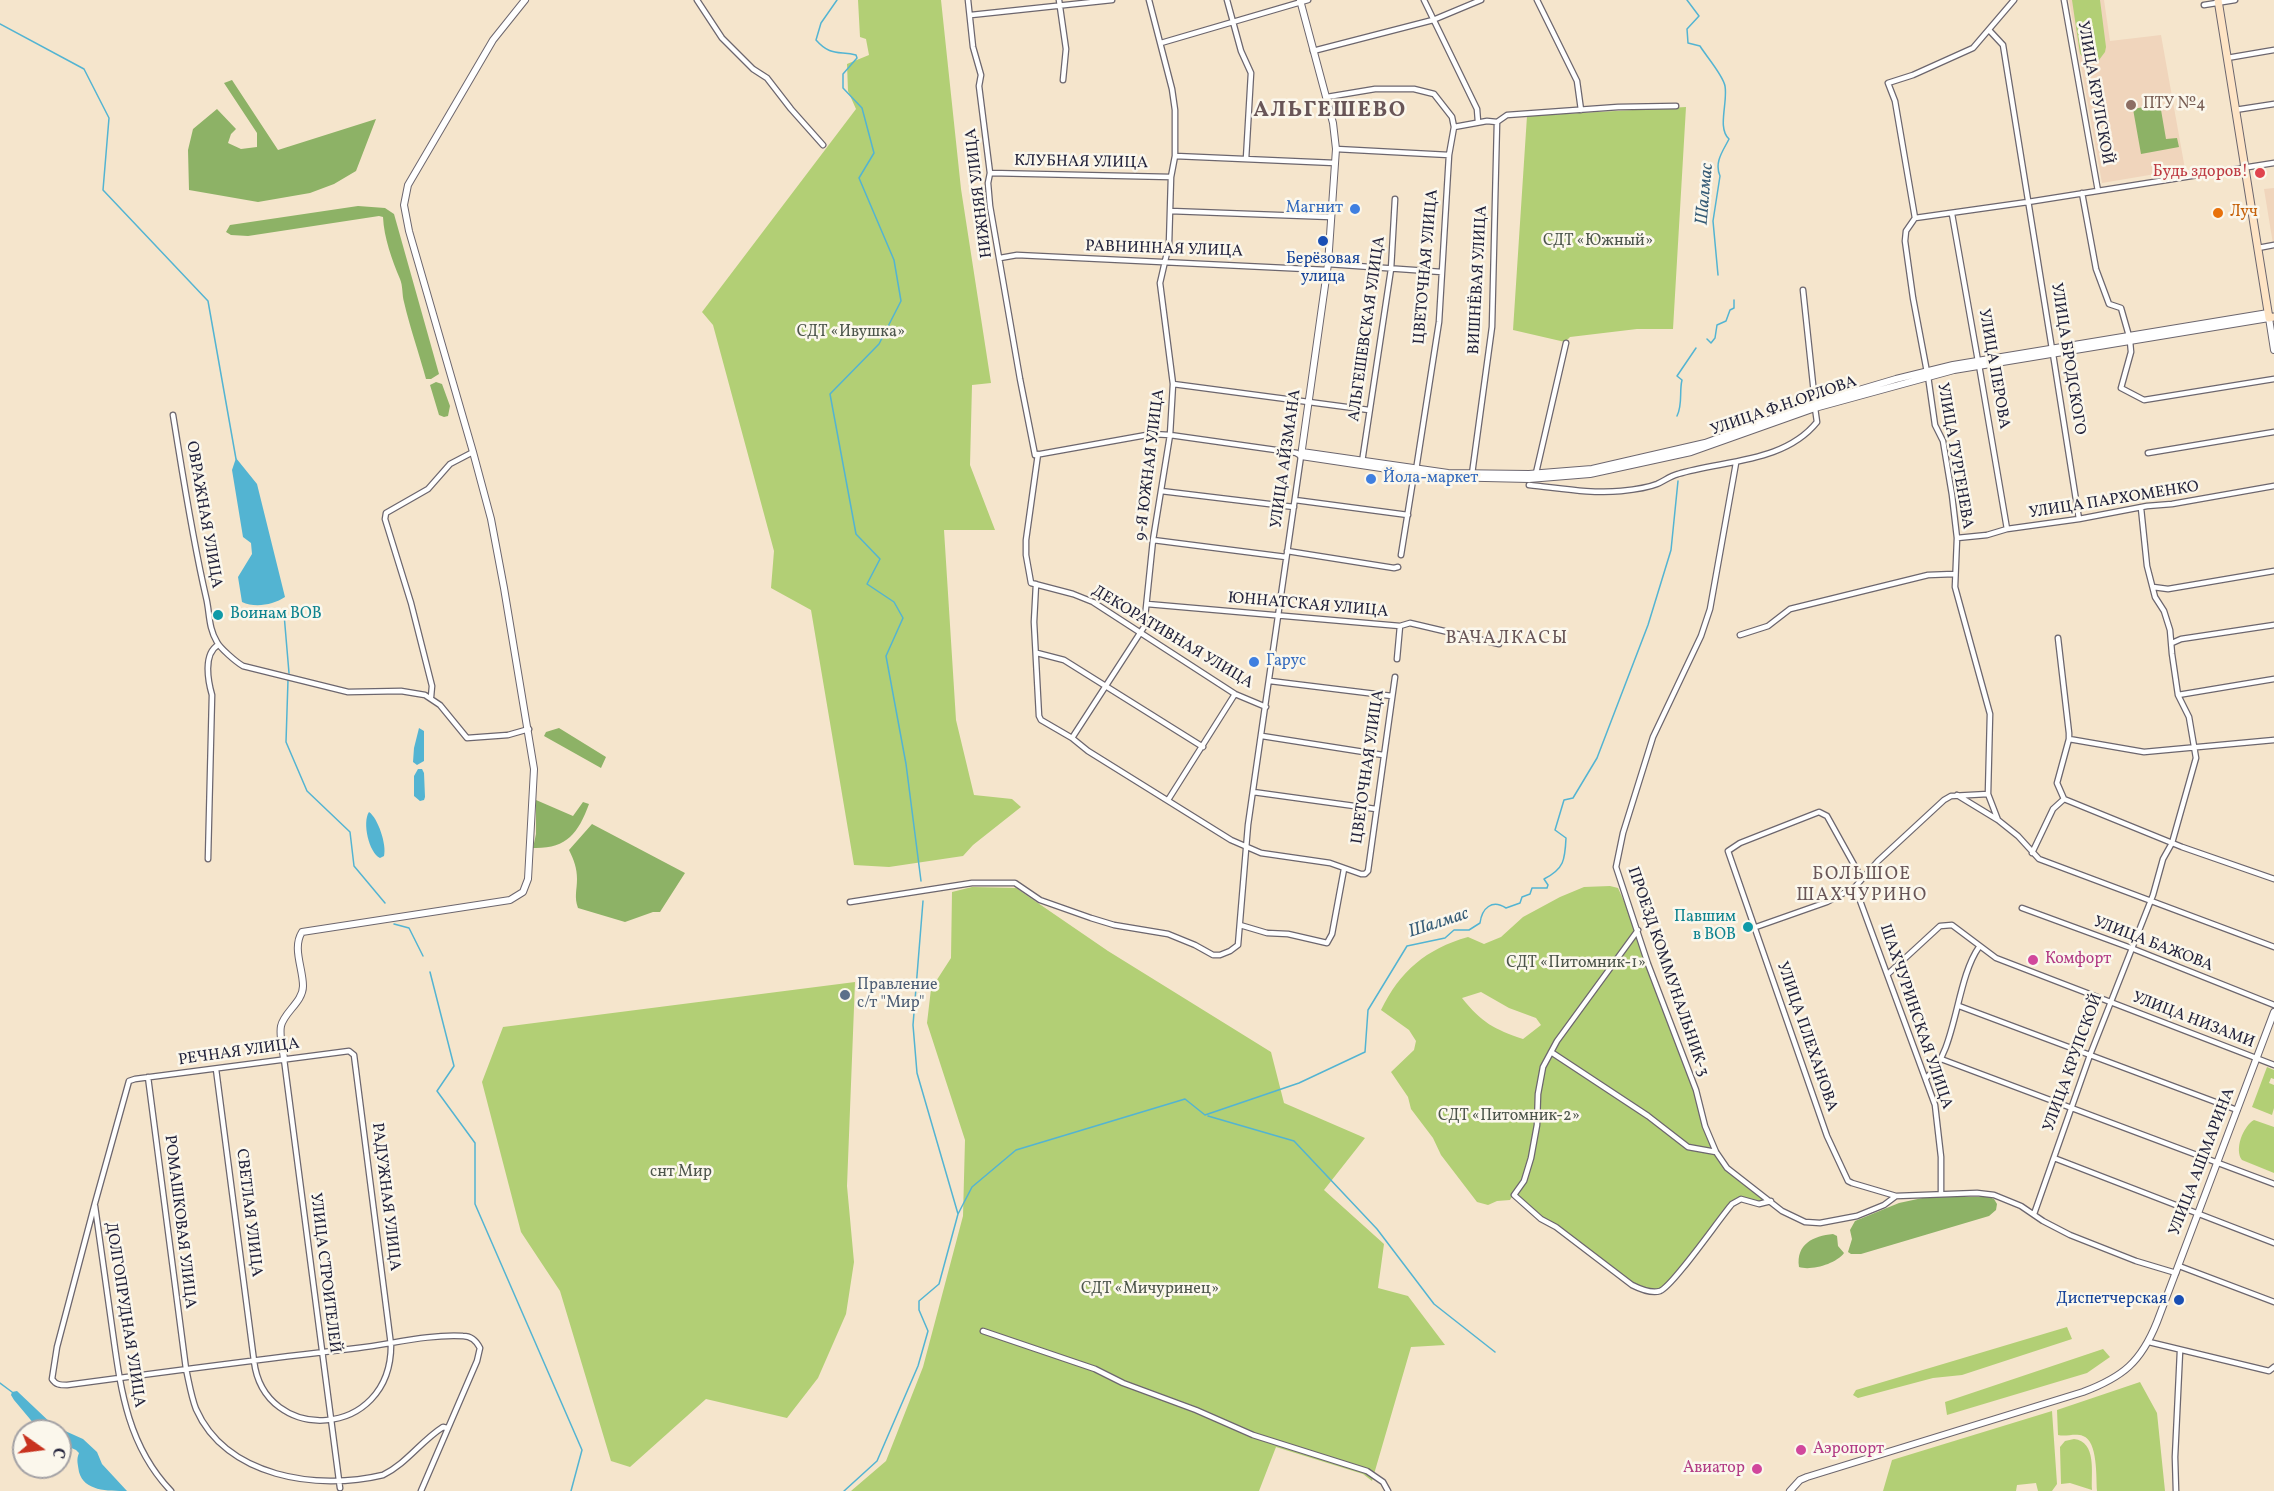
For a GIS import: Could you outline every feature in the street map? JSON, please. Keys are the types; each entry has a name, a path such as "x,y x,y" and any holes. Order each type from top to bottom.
{"main road":[{"path":"2218,1 2271,315"}],"street":[{"path":"284,1059 281,1026 301,996 303,987 298,948 298,938 302,932 510,900 523,892 528,879 534,769 529,729 491,519 409,231 404,205 405,195 423,157 493,40 525,0"},
{"path":"697,0 722,38 753,69 768,78 791,109 823,144"},
{"name":"НИЖНЯЯ УЛИЦА","path":"968,0 973,47 981,75 979,86 990,173 988,183 990,206 1020,379 1036,454 1026,555 1034,584 1039,716 1041,720 1072,738"},
{"path":"971,15 1060,3 1112,0"},
{"name":"9-Я ЮЖНАЯ УЛИЦА","path":"1072,738 1140,633 1145,621 1153,540 1170,435 1173,384 1160,289 1169,244 1171,177 1176,156 1174,99 1149,0"},
{"path":"1227,0 1240,51 1251,73 1246,159"},
{"path":"1161,43 1308,0"},
{"path":"1424,0 1476,109 1478,122"},
{"path":"1313,51 1433,20 1481,0"},
{"path":"1537,0 1577,81 1581,110"},
{"path":"2014,0 1977,45 1912,75 1888,83 1895,100 1914,218 2274,163"},
{"name":"УЛИЦА КРУПСКОЙ","path":"2064,0 2098,190"},
{"path":"2204,5 2235,0"},
{"name":"УЛИЦА АЙЗМАНА","path":"850,902 972,883 1015,883 1040,900 1114,926 1168,934 1213,955 1230,951 1238,945 1245,845 1327,267 1336,149 1336,136 1327,98 1300,1"},
{"path":"1060,3 1066,49 1063,80"},
{"name":"УЛИЦА БРОДСКОГО","path":"1989,30 2004,45 2079,519"},
{"path":"2227,58 2274,50"},
{"path":"1327,98 1375,89 1414,89 1434,94 1452,117 1454,127 1478,122 1497,122 1507,115 1676,106"},
{"path":"2235,110 2274,104"},
{"name":"ВИШНЁВАЯ УЛИЦА","path":"1472,474 1492,327 1497,122"},
{"name":"ЦВЕТОЧНАЯ УЛИЦА","path":"1401,555 1439,322 1449,155 1454,127"},
{"path":"1336,149 1449,155"},
{"path":"1176,156 1335,163"},
{"name":"КЛУБНАЯ УЛИЦА","path":"990,173 1171,177"},
{"path":"2082,193 2096,269 2109,304 2121,308 2130,339 2131,352 2121,388 2144,400 2274,379"},
{"name":"АЛЬГЕШЕВСКАЯ УЛИЦА","path":"1362,462 1390,269 1395,199"},
{"path":"1170,211 1331,217"},
{"name":"УЛИЦА ПЕРОВА","path":"1952,214 2007,529"},
{"name":"УЛИЦА ТУРГЕНЕВА","path":"1914,218 1906,231 1905,241 1912,298 1935,425 1943,441 1957,538 1954,574 1958,604 1990,714 1988,794 1998,820"},
{"path":"2258,248 2274,245"},
{"name":"РАВНИННАЯ УЛИЦА","path":"1000,258 1028,255 1442,272"},
{"path":"1566,343 1532,478 1585,490 1623,491 1658,484 1678,474 1736,463 1784,447 1806,435 1817,422 1803,290"},
{"path":"2271,315 2274,350"},
{"name":"УЛИЦА Ф.Н.ОРЛОВА","path":"1300,454 1472,479 1532,478 1592,469 1705,443 1815,405 1927,374 1979,363 2271,315"},
{"path":"1173,384 1369,410"},
{"name":"ОВРАЖНАЯ УЛИЦА","path":"173,415 209,624 218,645"},
{"path":"2148,453 2274,432"},
{"path":"1036,454 1152,434 1300,454"},
{"path":"431,698 432,686 411,603 384,519 386,513 428,489 450,464 473,452"},
{"name":"УЛИЦА Ф.Н.ОРЛОВА","path":"1300,454 1415,472 1532,478"},
{"name":"ПРОЕЗД КОММУНАЛЬНИК-3","path":"1736,463 1710,609 1701,636 1653,737 1623,833 1617,860 1618,874 1649,966 1696,1090 1705,1126 1716,1152 1727,1168 1797,1220 1821,1223 1857,1216 1884,1205 1896,1196 1994,1195 2021,1206 2058,1230 2176,1274"},
{"name":"УЛИЦА ПАРХОМЕНКО","path":"1957,538 2274,486"},
{"path":"1161,491 1294,507"},
{"path":"1295,500 1408,515"},
{"name":"УЛИЦА КРУПСКОЙ","path":"2034,1214 2090,1055 2151,900 2163,859 2172,843 2196,758 2189,717 2178,695 2170,630 2164,611 2155,597 2147,566 2142,508"},
{"path":"1153,540 1398,567"},
{"path":"2153,587 2168,589 2274,571"},
{"path":"1740,635 1768,627 1790,609 1928,575 1954,574"},
{"name":"ДЕКОРАТИВНАЯ УЛИЦА","path":"1034,584 1086,598 1235,694 1266,706"},
{"name":"ЮННАТСКАЯ УЛИЦА","path":"1147,604 1400,626 1410,622 1499,644"},
{"path":"2172,643 2181,639 2274,625"},
{"path":"1397,660 1400,626"},
{"path":"2058,638 2069,739 2056,783 2064,798 2172,843 2274,879"},
{"path":"208,859 212,695 209,658 211,651 218,645 243,666 348,692 415,692 431,698 467,738 508,735 529,729"},
{"path":"1037,653 1064,660 1106,684 1203,747"},
{"name":"ЦВЕТОЧНАЯ УЛИЦА","path":"1344,869 1365,874 1370,867 1395,677"},
{"path":"2178,695 2274,679"},
{"path":"1270,681 1392,696"},
{"path":"1168,800 1235,694"},
{"path":"1262,736 1383,755"},
{"path":"1072,738 1088,751 1231,840 1261,853 1330,863 1344,869 1332,934 1327,943 1288,934 1267,933 1240,925"},
{"path":"2069,739 2134,751 2274,740"},
{"path":"1253,792 1376,808"},
{"path":"1756,927 1827,902 1855,887 1936,805 1951,796 1988,794"},
{"path":"1957,795 1998,820 2018,836 2039,859 2274,947"},
{"path":"2032,853 2044,833 2053,810 2064,798"},
{"name":"УЛИЦА ПЛЕХАНОВА","path":"1862,879 1827,816 1820,812 1740,843 1728,851 1827,1137 1839,1163 1852,1184 1896,1196"},
{"name":"ШАХЧУРИНСКАЯ УЛИЦА","path":"1855,887 1889,973 1937,1114 1942,1173 1941,1194"},
{"name":"УЛИЦА БАЖОВА","path":"2022,908 2131,948 2274,1005"},
{"name":"УЛИЦА НИЗАМИ","path":"1889,973 1946,924 1957,928 1996,958 2274,1065"},
{"path":"1638,930 1551,1052 1543,1067 1538,1094 1537,1125 1527,1174 1514,1195 1541,1219 1556,1227 1632,1285 1641,1290 1655,1292 1662,1290 1676,1277 1732,1204 1741,1199 1759,1204 1771,1201"},
{"path":"1926,1078 1941,1059 1959,1006 1971,960 1979,947"},
{"path":"1959,1006 2237,1110"},
{"name":"УЛИЦА АШМАРИНА","path":"1790,1491 1807,1477 2107,1383 2132,1365 2149,1342 2274,1012"},
{"path":"1551,1052 1648,1116 1688,1147 1716,1152"},
{"name":"РЕЧНАЯ УЛИЦА","path":"94,1203 129,1082 148,1077 284,1059 352,1053"},
{"name":"РАДУЖНАЯ УЛИЦА","path":"331,1421 360,1409 382,1387 391,1358 352,1053"},
{"name":"УЛИЦА СТРОИТЕЛЕЙ","path":"284,1059 340,1489"},
{"path":"1941,1059 2274,1184"},
{"name":"СВЕТЛАЯ УЛИЦА","path":"216,1068 258,1380 264,1391 288,1412 302,1418 331,1421"},
{"name":"РОМАШКОВАЯ УЛИЦА","path":"148,1077 186,1369 197,1410 210,1432 235,1459 273,1479"},
{"path":"2054,1158 2274,1243"},
{"path":"94,1203 51,1372 54,1383 60,1385 119,1378 391,1345 428,1338 462,1336 473,1338 480,1348 477,1361 421,1491"},
{"name":"ДОЛГОПРУДНАЯ УЛИЦА","path":"94,1203 122,1400 139,1443 150,1463 171,1491"},
{"path":"2179,1266 2274,1302"},
{"path":"983,1331 1095,1369 1123,1383 1253,1434 1367,1471 1383,1482 1388,1491"},
{"path":"2149,1342 2180,1351 2272,1369"},
{"path":"2176,1491 2175,1457 2180,1351"},
{"path":"332,1488 340,1489 363,1484 383,1475 418,1449 434,1433 443,1427 447,1428"}],"shaded area":[{"name":"ПТУ №4","path":"2069,0 2104,0 2110,41 2161,35 2185,169 2102,183"},
{"path":"2274,188 2274,243 2273,244 2264,189"}],"green space":[{"name":"СДТ «Ивушка»","path":"858,0 941,0 961,189 991,383 972,385 970,465 995,530 944,530 956,720 974,795 1012,799 1021,807 973,845 963,856 889,867 854,865 811,610 771,588 774,551 713,325 702,312 856,109 848,91 847,64 869,55 866,39 860,37"},
{"path":"2072,0 2100,0 2106,47 2099,60 2085,59 2080,54"},
{"path":"232,80 278,150 376,119 356,171 334,184 310,193 258,202 189,190 188,150 193,129 217,109 236,129 231,134 228,143 241,149 257,147 257,133 224,83"},
{"path":"2160,104 2166,139 2177,138 2179,147 2141,154 2133,109"},
{"name":"СДТ «Южный»","path":"1686,107 1673,329 1637,329 1570,337 1565,342 1513,330 1527,116"},
{"path":"358,206 385,208 394,214 439,374 431,379 426,379 403,299 401,282 391,257 383,217 248,236 231,235 226,232 230,225"},
{"path":"436,382 442,384 450,406 448,416 439,415 430,385"},
{"path":"559,728 606,757 601,768 544,736 546,732"},
{"path":"536,800 573,816 583,802 589,804 580,824 569,838 554,846 533,848 536,834"},
{"path":"592,824 685,873 660,912 653,912 625,922 578,908 576,871 569,850"},
{"name":"СДТ «Мичуринец»","path":"972,887 1016,888 1108,951 1271,1052 1284,1103 1365,1138 1324,1190 1384,1244 1378,1288 1408,1296 1445,1345 1411,1347 1372,1481 1363,1474 1276,1447 1259,1491 851,1491 886,1461 923,1367 963,1216 965,1140 927,1023 931,989 951,958 952,892"},
{"name":"СДТ «Питомник-2»","path":"1584,887 1618,888 1695,1091 1704,1126 1715,1152 1688,1147 1648,1114 1554,1052 1553,1055 1648,1117 1687,1148 1717,1155 1726,1169 1767,1200 1760,1203 1741,1198 1732,1203 1675,1276 1655,1290 1632,1284 1513,1195 1510,1200 1497,1201 1488,1205 1477,1202 1441,1155 1433,1138 1411,1109 1408,1097 1391,1072 1414,1050 1416,1041 1409,1030 1381,1010 1388,996 1416,963 1439,948 1468,937 1484,944 1501,937 1523,917","holes":["1481,992 1509,1008 1536,1018 1541,1025 1523,1039 1489,1024 1476,1014 1462,998"]},
{"name":"снт Мир","path":"855,982 847,1186 854,1262 846,1314 818,1378 787,1418 706,1399 630,1467 611,1461 560,1291 521,1232 482,1082 503,1027"},
{"path":"2267,1067 2274,1070 2274,1079 2271,1078 2269,1083 2274,1085 2272,1115 2252,1107"},
{"path":"2254,1120 2274,1127 2274,1173 2242,1160 2240,1156 2241,1139 2246,1127"},
{"path":"1927,1197 1989,1197 1997,1204 1996,1210 1989,1216 1861,1254 1848,1252 1852,1239 1850,1230 1855,1221 1899,1203"},
{"path":"1833,1234 1837,1236 1838,1246 1844,1253 1840,1257 1823,1266 1799,1267 1800,1252 1807,1243 1813,1239"},
{"path":"2067,1327 2072,1339 1962,1375 1933,1378 1858,1398 1853,1395 1856,1390"},
{"path":"2103,1349 2110,1357 2087,1373 1947,1415 1945,1402"},
{"path":"2140,1382 2157,1413 2165,1491 2097,1491 2094,1452 2091,1445 2083,1436 2058,1435 2057,1410"},
{"path":"2052,1411 2057,1484 2052,1491 2038,1491 2036,1483 2017,1485 2016,1491 1883,1491 1892,1460"},
{"path":"2074,1439 2081,1441 2090,1452 2092,1490 2070,1483 2061,1484 2060,1447 2065,1441"}],"water":[{"path":"236,458 257,484 285,597 270,604 253,605 242,602 238,577 252,554 251,543 243,537 232,470"},
{"path":"419,728 424,731 424,761 417,765 413,762"},
{"path":"418,769 422,769 424,773 425,797 420,801 414,796 414,776"},
{"path":"369,812 376,820 383,839 385,851 384,856 380,858 373,850 368,837 366,823"},
{"path":"17,1391 47,1419 30,1419 14,1400 12,1392"},
{"path":"72,1434 83,1439 97,1452 102,1464 127,1491 97,1489 86,1483 79,1472 77,1460 79,1453 72,1448"}],"waterway":[{"path":"837,0 821,23 816,40 830,51 856,55 857,58 843,74 843,88 862,108 874,153 859,178 894,260 901,301 879,344 830,394 856,534 880,559 867,584 894,602 903,618 886,656 906,764 921,881"},
{"name":"Шалмас","path":"1687,0 1699,16 1687,29 1688,43 1700,46 1718,71 1724,82 1726,93 1723,122 1729,139 1718,166 1720,176 1713,221 1718,275"},
{"path":"0,24 84,69 109,118 103,190 208,301 236,459"},
{"name":"Шалмас","path":"1707,339 1711,343 1715,338 1717,325 1726,321 1730,310 1734,308 1734,300"},
{"name":"Шалмас","path":"1677,416 1682,380 1677,376 1696,348"},
{"name":"Шалмас","path":"958,1214 972,1187 1016,1150 1185,1099 1205,1115 1299,1083 1365,1052 1368,1010 1407,946 1445,938 1454,930 1469,930 1480,923 1488,906 1496,904 1506,908 1520,903 1522,897 1530,894 1532,888 1547,888 1548,885 1544,879 1556,871 1564,858 1566,838 1555,830 1564,800 1573,798 1597,758 1648,625 1671,550 1678,481"},
{"path":"284,614 289,673"},
{"path":"288,680 286,742 307,791 350,832 354,866 385,903"},
{"name":"Шалмас","path":"844,1491 877,1461 918,1366 928,1331 919,1310 919,1301 939,1284 958,1214 917,1073 913,1025 923,901"},
{"path":"394,924 409,928 423,956"},
{"path":"430,972 454,1066 437,1091 475,1143 475,1204 582,1450 571,1491"},
{"path":"1208,1116 1294,1141 1377,1229 1434,1304 1495,1352"},
{"path":"0,1383 12,1392"}],"place":[{"name":"ПТУ №4","path":"2131,105"},
{"name":"Будь здоров!","path":"2260,173"},
{"name":"Магнит","path":"1355,209"},
{"name":"Луч","path":"2218,213"},
{"name":"Берёзовая улица","path":"1323,241"},
{"name":"Йола-маркет","path":"1371,479"},
{"name":"Воинам ВОВ","path":"218,615"},
{"name":"Гарус","path":"1254,662"},
{"name":"Павшим в ВОВ","path":"1748,927"},
{"name":"Комфорт","path":"2033,960"},
{"name":"Правление с/т \"Мир\"","path":"845,995"},
{"name":"Диспетчерская","path":"2179,1300"},
{"name":"Аэропорт","path":"1801,1450"},
{"name":"Авиатор","path":"1757,1469"}],"district":[{"name":"АЛЬГЕШЕВО","path":"1330,112"},
{"name":"ВАЧАЛКАСЫ","path":"1507,640"},
{"name":"БОЛЬШОЕ ШАХЧУРИНО","path":"1862,886"}],"park label":[{"name":"СДТ «Питомник-1»","path":"1576,964"}]}
